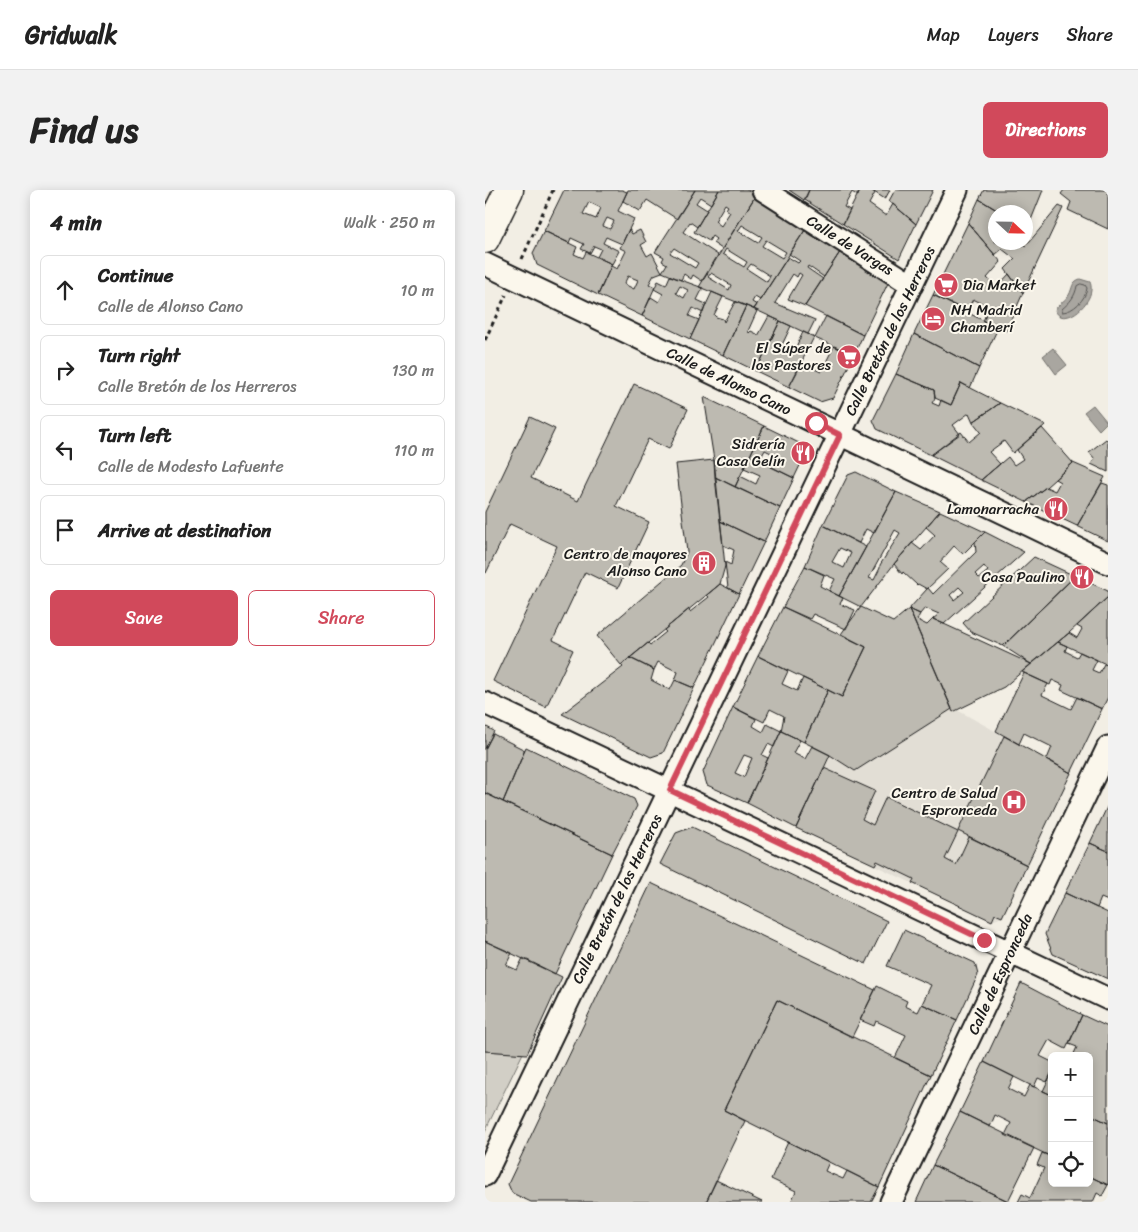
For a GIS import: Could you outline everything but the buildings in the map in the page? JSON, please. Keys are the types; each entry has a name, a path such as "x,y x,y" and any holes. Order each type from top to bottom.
{"main road":[{"path":"485,239 509,190"}],"street":[{"name":"Calle de Vargas","path":"763,190 912,285"},
{"name":"Calle Bretón de los Herreros","path":"485,1175 957,190"},
{"name":"Calle de Alonso Cano","path":"485,264 1108,563"},
{"path":"485,703 1108,999"},
{"name":"Calle de Espronceda","path":"891,1202 1108,747"}],"path":[{"path":"521,262 553,190"},
{"path":"485,340 510,287"}],"shaded area":[{"path":"952,709 1071,773 1002,917 992,921 796,828 830,755 855,771"},
{"path":"485,1051 523,1053 485,1131"}],"water":[{"path":"1077,280 1090,282 1091,289 1085,304 1072,315 1065,317 1059,315 1055,310 1069,295"},
{"path":"1053,348 1067,365 1056,374 1043,356"},
{"path":"1093,405 1107,422 1099,430 1084,412"}],"place":[{"name":"Dia Market","path":"946,285"},
{"name":"NH Madrid Chamberí","path":"933,319"},
{"name":"El Súper de los Pastores","path":"849,357"},
{"name":"Sidrería Casa Gelín","path":"803,453"},
{"name":"Lamonarracha","path":"1056,509"},
{"name":"Centro de mayores Alonso Cano","path":"704,563"},
{"name":"Casa Paulino","path":"1082,577"},
{"name":"Centro de Salud Espronceda","path":"1014,802"}],"route":[{"path":"816,423 840,435 670,790 984,940"}]}
